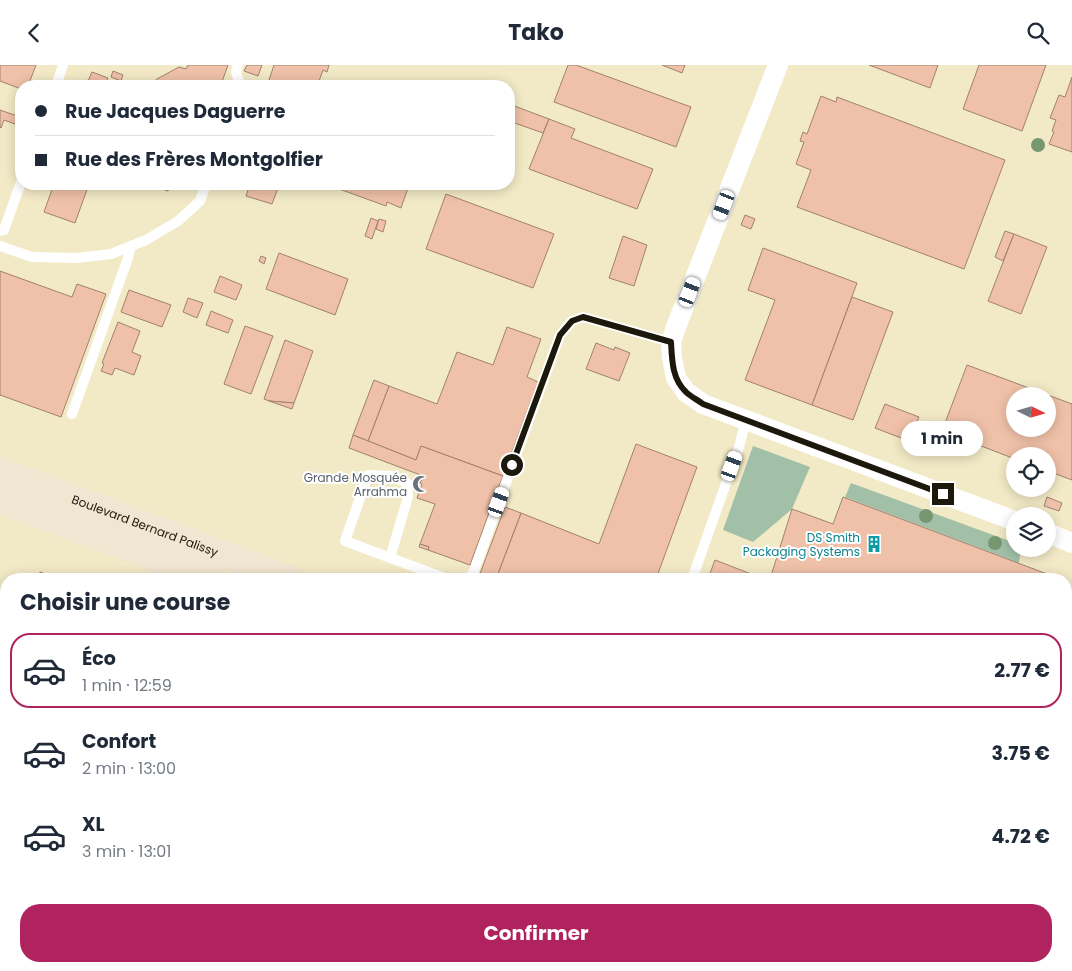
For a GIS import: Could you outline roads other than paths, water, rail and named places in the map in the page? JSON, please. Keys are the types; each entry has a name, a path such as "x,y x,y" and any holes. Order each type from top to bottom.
{"main road":[{"name":"Boulevard Bernard Palissy","path":"0,471 274,573"},
{"path":"0,500 196,573"}],"street":[{"path":"778,65 671,342 676,377 686,392 703,404 1006,518"},
{"path":"1056,536 1072,543"}],"lane":[{"path":"58,80 63,65"},
{"path":"238,65 236,72 238,80"},
{"path":"0,231 4,230 18,190"},
{"path":"0,246 32,257 76,259 111,254 146,241 178,221 200,201 204,190"},
{"path":"72,414 131,246"},
{"path":"473,573 560,335 572,321 583,317 671,342"},
{"path":"694,573 739,447 746,420"},
{"path":"390,558 408,497 407,483 392,475 368,475 345,541 390,558 431,573"}],"place":[{"name":"Grande Mosquée Arrahma","path":"421,484"},
{"name":"DS Smith Packaging Systems","path":"874,544"}]}
